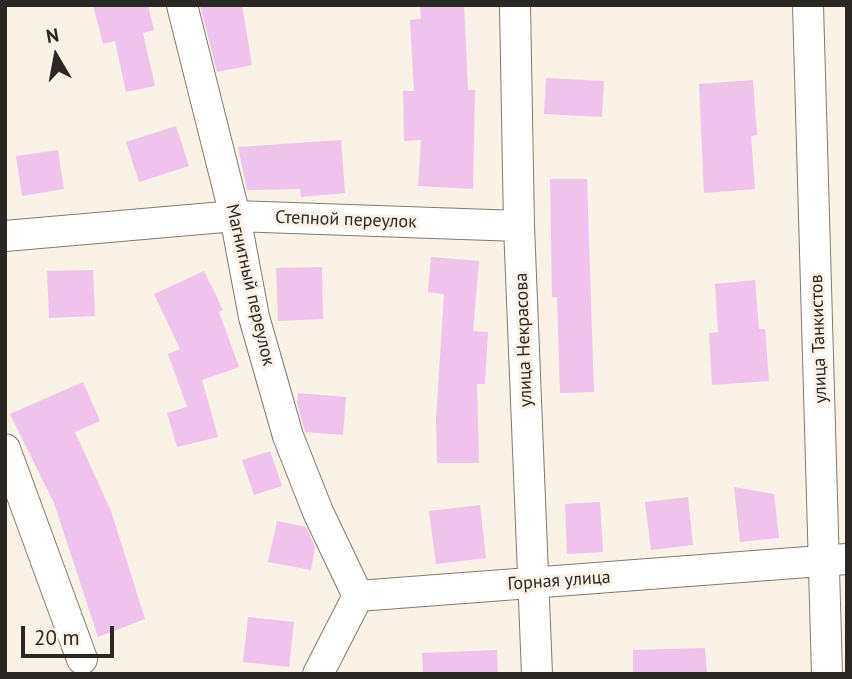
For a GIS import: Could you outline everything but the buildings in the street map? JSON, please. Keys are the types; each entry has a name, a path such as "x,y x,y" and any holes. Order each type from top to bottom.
{"street":[{"name":"Магнитный переулок","path":"182,5 235,216 254,317 288,436 318,512 358,596"},
{"name":"улица Некрасова","path":"515,5 519,226 537,674"},
{"name":"улица Танкистов","path":"808,5 836,559 827,674"},
{"name":"Степной переулок","path":"5,236 235,216 519,226"},
{"path":"5,449 82,659"},
{"name":"Горная улица","path":"358,596 836,559"},
{"path":"318,674 358,596"}]}
